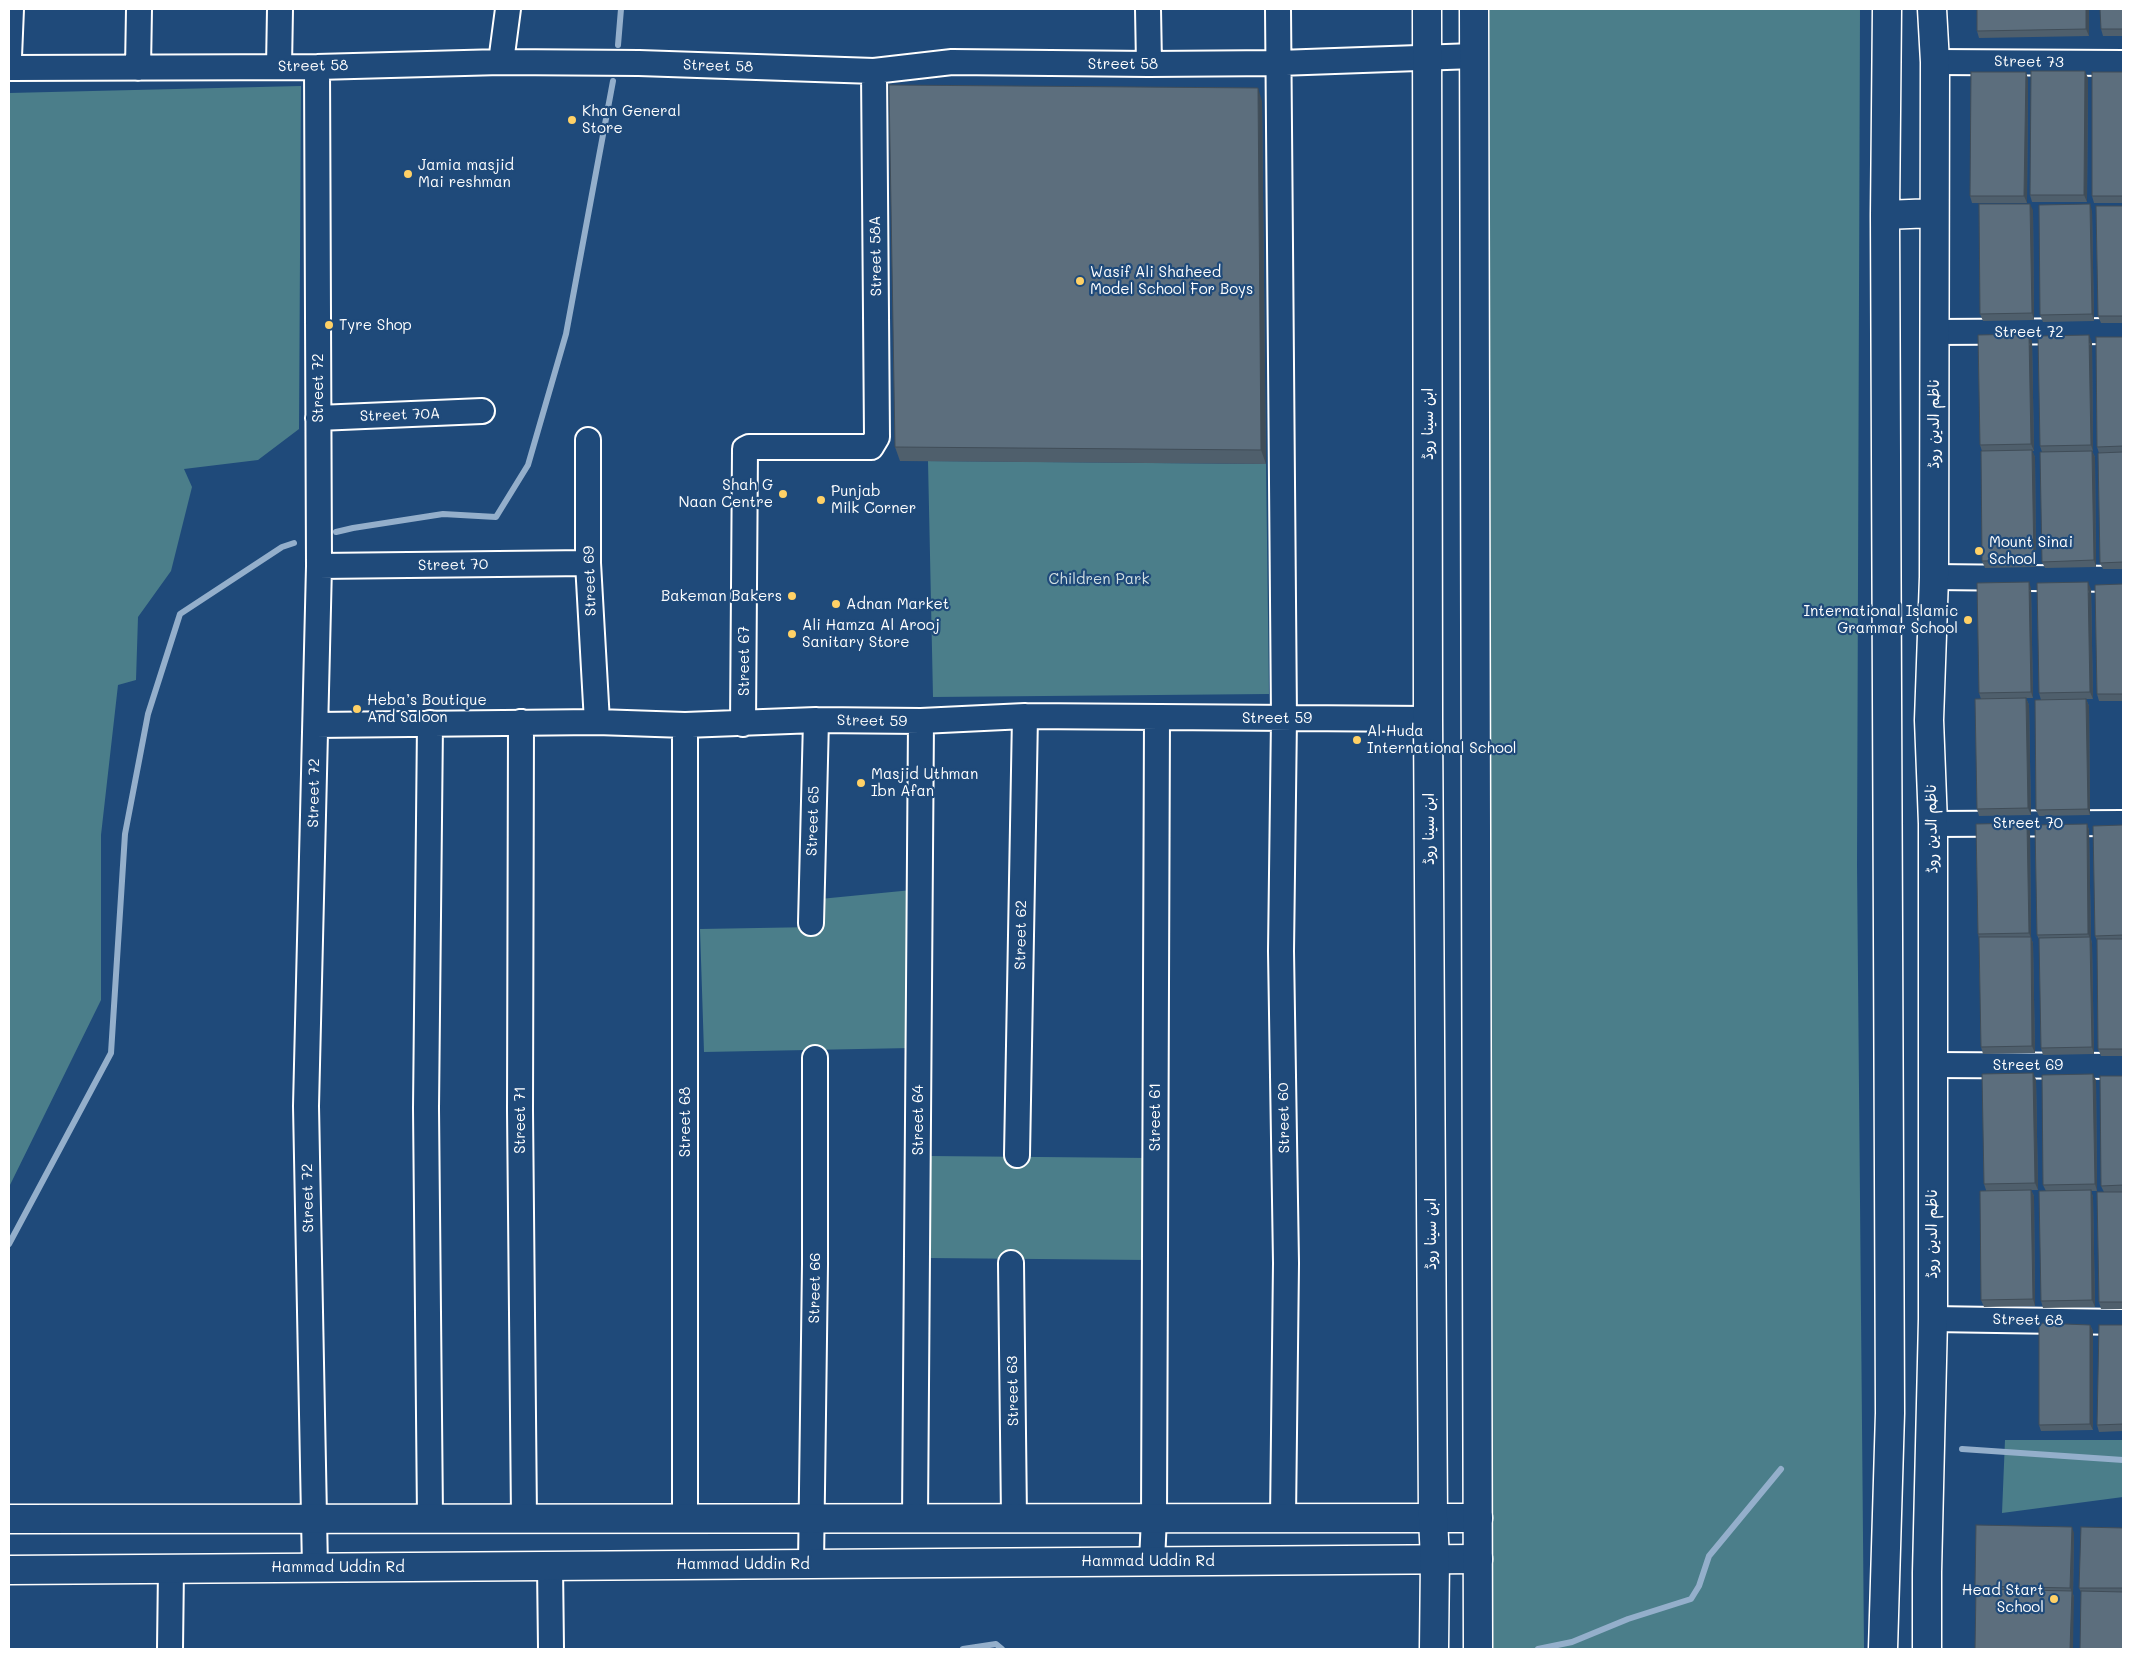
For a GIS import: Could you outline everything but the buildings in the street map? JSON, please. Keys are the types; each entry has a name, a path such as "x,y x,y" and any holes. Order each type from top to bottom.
{"main road":[{"name":"ابن سینا روڈ","path":"1427,9 1428,719 1433,1518 1435,1559 1434,1649"},
{"path":"1474,9 1478,1649"},
{"path":"1883,1649 1890,1413 1885,215 1887,9"},
{"name":"ناظم الدین روڈ","path":"1927,1649 1933,1319 1933,824 1929,720 1934,577 1935,62 1932,9"},
{"path":"1885,215 1934,213"},
{"path":"1890,1413 1931,1412"},
{"path":"9,1519 1478,1518"},
{"name":"Hammad Uddin Rd","path":"9,1570 1478,1558"}],"street":[{"path":"9,57 11,9"},
{"path":"138,68 139,9"},
{"path":"279,67 280,9"},
{"path":"501,62 508,9"},
{"path":"1148,9 1149,64"},
{"name":"Street 60","path":"1278,9 1284,718 1281,951 1286,1263 1283,1518"},
{"name":"Street 58","path":"9,68 317,67 501,62 639,63 874,71 952,62 1278,63 1474,56"},
{"name":"Street 73","path":"1935,62 2123,63"},
{"name":"Street 72","path":"315,1568 306,1106 319,566 317,67"},
{"name":"Street 58A","path":"745,449 749,447 871,447 876,442 874,71"},
{"name":"Street 72","path":"1934,332 2123,331"},
{"name":"Street 70A","path":"318,418 482,411"},
{"name":"Street 69","path":"588,440 588,564 597,722"},
{"name":"Street 67","path":"744,724 745,449"},
{"name":"Street 70","path":"319,566 588,564"},
{"path":"1934,577 2123,579"},
{"name":"Street 59","path":"316,725 597,722 686,725 816,720 921,722 1025,716 1428,719"},
{"name":"Street 62","path":"1018,1155 1025,716"},
{"name":"Street 61","path":"1152,1561 1154,1518 1157,717"},
{"name":"Street 65","path":"811,923 816,720"},
{"name":"Street 71","path":"521,722 520,1110 524,1518"},
{"name":"Street 64","path":"915,1518 921,722"},
{"path":"430,723 426,1108 430,1518"},
{"name":"Street 68","path":"685,1518 686,725"},
{"name":"Street 70","path":"1933,824 2123,823"},
{"name":"Street 66","path":"811,1564 815,1058"},
{"name":"Street 69","path":"1932,1065 2123,1066"},
{"name":"Street 63","path":"1011,1263 1014,1518"},
{"name":"Street 68","path":"1933,1319 2123,1322"},
{"path":"550,1566 551,1649"},
{"path":"170,1649 171,1568"}],"green space":[{"path":"1484,9 1860,9 1857,864 1864,1649 1490,1649"},
{"path":"301,86 299,429 258,460 184,469 192,487 171,571 138,617 136,680 118,685 101,835 101,1000 9,1187 9,93"},
{"name":"Children Park","path":"928,461 1266,464 1269,694 933,697"},
{"path":"912,890 911,1048 704,1052 700,929 816,927 820,899"},
{"path":"929,1156 1150,1158 1149,1260 928,1258"},
{"path":"2005,1440 2123,1440 2123,1497 2002,1513"}],"waterway":[{"path":"618,45 621,9"},
{"path":"336,532 443,514 496,517 528,465 566,334 613,81"},
{"path":"9,1244 111,1053 125,834 148,714 180,614 282,547 294,543"},
{"path":"1962,1449 2123,1460"},
{"path":"1538,1649 1572,1642 1628,1619 1691,1599 1699,1586 1709,1556 1781,1469"},
{"path":"963,1649 996,1644 1002,1649"}],"place":[{"name":"Khan General Store","path":"572,120"},
{"name":"Jamia masjid Mai reshman","path":"408,174"},
{"name":"Wasif Ali Shaheed Model School For Boys","path":"1080,281"},
{"name":"Tyre Shop","path":"329,325"},
{"name":"Shah G Naan Centre","path":"783,494"},
{"name":"Punjab Milk Corner","path":"821,500"},
{"name":"Mount Sinai School","path":"1979,551"},
{"name":"Bakeman Bakers","path":"792,596"},
{"name":"Adnan Market","path":"836,604"},
{"name":"International Islamic Grammar School","path":"1968,620"},
{"name":"Ali Hamza Al Arooj Sanitary Store","path":"792,634"},
{"name":"Heba’s Boutique And Saloon","path":"357,709"},
{"name":"Al Huda International School","path":"1357,740"},
{"name":"Masjid Uthman Ibn Afan","path":"861,783"},
{"name":"Head Start School","path":"2054,1599"}]}
